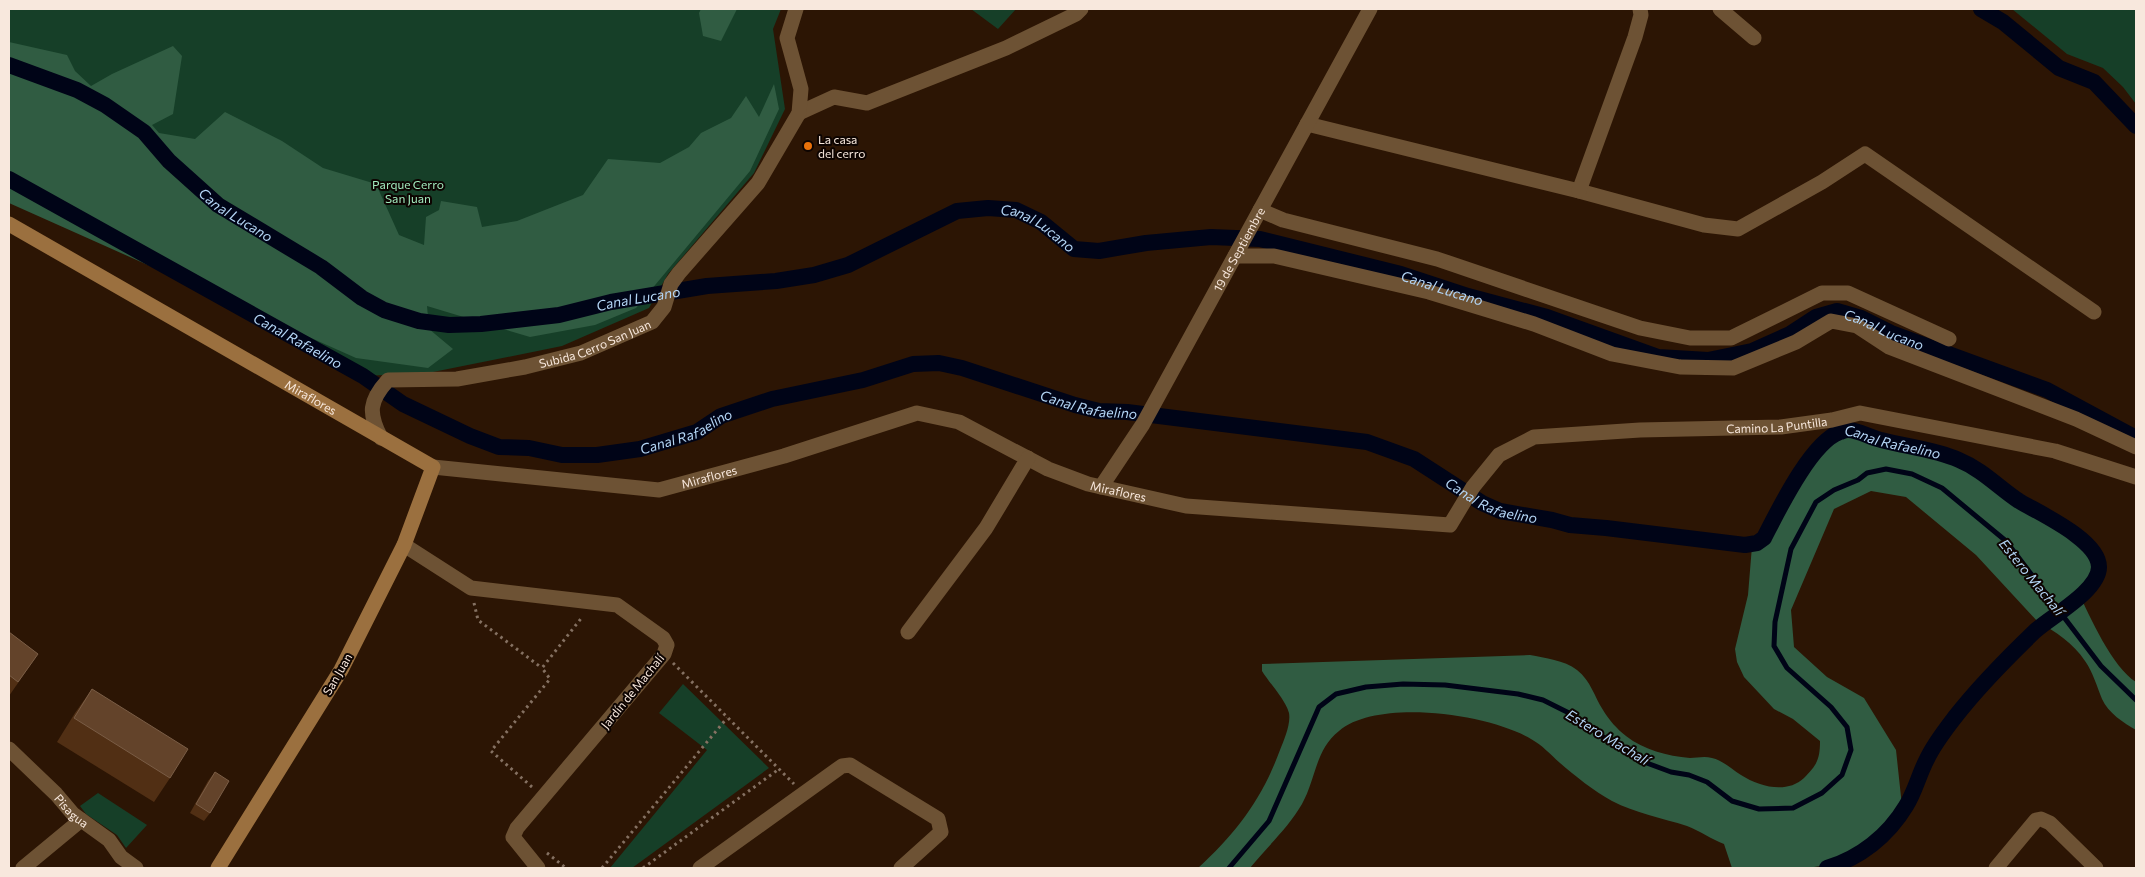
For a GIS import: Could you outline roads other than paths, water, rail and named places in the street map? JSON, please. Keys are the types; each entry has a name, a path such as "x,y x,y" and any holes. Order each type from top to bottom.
{"street":[{"name":"Subida Cerro San Juan","path":"381,438 372,418 372,401 376,393 388,380 457,379 524,367 581,353 652,322 664,307 671,284 687,262 758,183 799,113 801,89 787,38 796,9"},
{"path":"799,113 834,97 868,103 1006,48 1076,14 1081,9"},
{"name":"19 de Septiembre","path":"1101,487 1154,405 1370,9"},
{"path":"1579,191 1635,37 1640,9"},
{"path":"1720,9 1754,38"},
{"path":"1307,124 1579,191 1704,225 1738,229 1822,182 1865,154 2094,312"},
{"path":"1260,210 1283,220 1437,259 1640,328 1690,338 1731,338 1822,293 1848,293 1949,339"},
{"name":"Miraflores","path":"11,227 433,467 660,490 784,456 917,413 959,422 1048,469 1101,487 1186,506 1450,525"},
{"path":"1237,252 1274,256 1429,292 1534,324 1612,354 1680,367 1733,368 1796,342 1831,322 1857,326 1889,347 2076,419 2136,447"},
{"name":"Camino La Puntilla","path":"1450,525 1473,487 1499,455 1534,437 1640,430 1780,427 1832,420 1860,413 2055,451 2136,477"},
{"path":"908,632 986,528 1028,458"},
{"name":"San Juan","path":"218,868 341,670 404,544 433,467"},
{"name":"Jardín de Machalí","path":"404,544 471,588 617,605 663,638 667,645 664,654 517,828 513,837 538,868"},
{"name":"Pisagua","path":"9,749 81,820 108,840 122,857 136,868"},
{"path":"700,868 842,766 850,765 938,819 941,832 901,868"},
{"path":"1996,868 2036,820 2041,819 2050,823 2096,868"},
{"path":"23,868 81,820"}],"waterway":[{"path":"1981,9 2003,22 2059,68 2094,82 2136,126"},
{"name":"Canal Lucano","path":"9,65 77,90 105,105 144,132 169,161 218,205 321,267 362,298 384,310 419,321 449,325 481,324 559,315 611,302 707,286 776,281 814,275 848,265 957,211 988,208 1016,210 1041,222 1074,249 1099,251 1146,243 1211,237 1260,239 1401,274 1468,296 1547,317 1658,357 1708,360 1752,351 1790,334 1816,317 1837,311 1861,318 1891,333 2047,390 2136,438"},
{"name":"Canal Rafaelino","path":"9,179 363,376 403,404 470,436 499,447 529,448 562,455 597,455 640,449 697,432 721,416 772,399 863,380 913,364 939,363 962,368 1099,411 1127,412 1367,442 1414,459 1482,503 1500,511 1570,525 1745,545 1757,543 1764,538 1796,479 1807,463 1829,438 1840,432 1852,430 1877,439 1950,456 1976,469 2019,501 2067,528 2079,537 2096,557 2099,567 2097,576 2083,594 2034,632 1993,673 1964,706 1933,748 1909,801 1891,827 1862,852 1827,868"},
{"name":"Estero Machalí","path":"1229,868 1269,821 1319,707 1336,694 1366,687 1403,684 1445,685 1518,694 1543,700 1569,713 1619,748 1644,762 1707,782 1732,801 1759,809 1793,808 1822,793 1842,775 1851,750 1847,727 1831,707 1787,668 1774,646 1775,622 1791,549 1816,502 1834,490 1858,480 1867,473 1886,469 1912,474 1942,488 2006,541 2101,666 2136,700"}],"place":[{"name":"La casa del cerro","path":"808,146"}],"park label":[{"name":"Parque Cerro San Juan","path":"408,191"}]}
